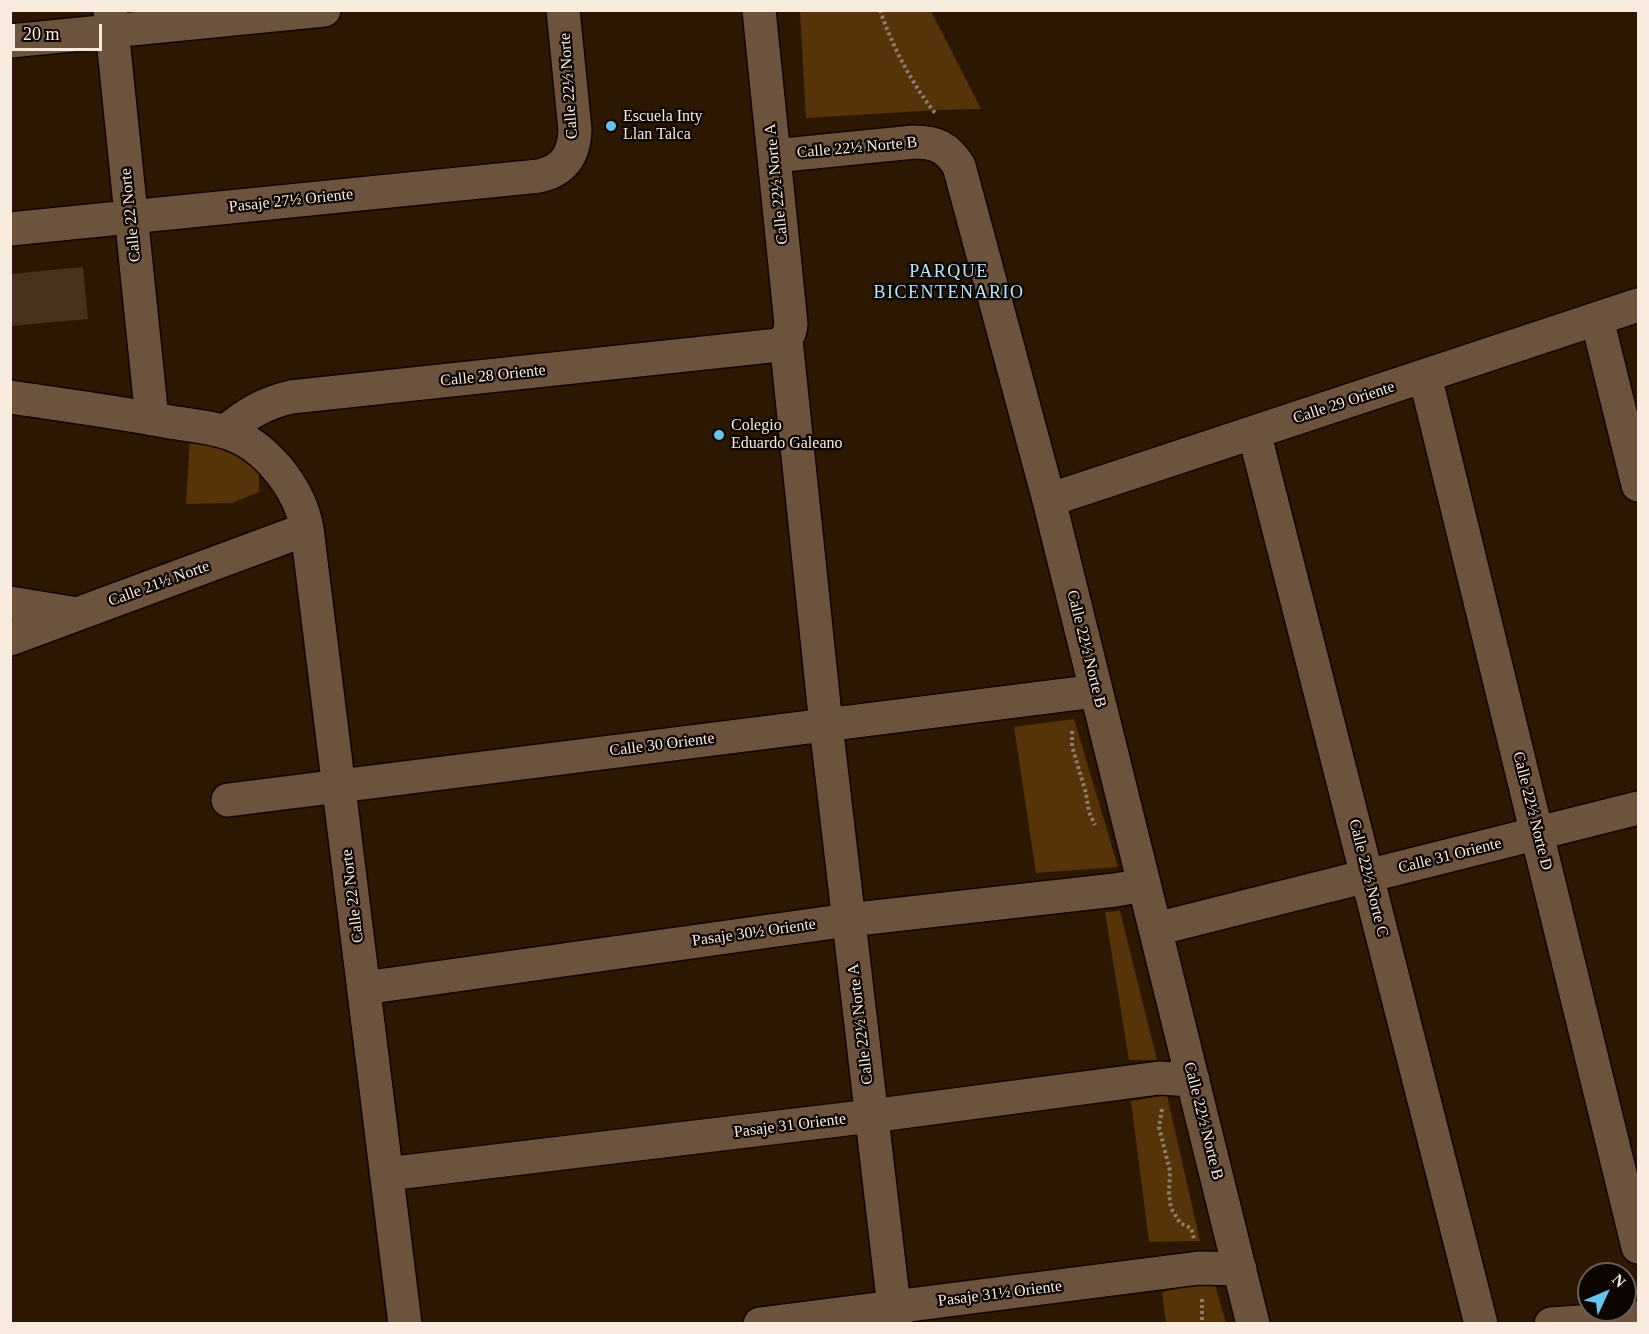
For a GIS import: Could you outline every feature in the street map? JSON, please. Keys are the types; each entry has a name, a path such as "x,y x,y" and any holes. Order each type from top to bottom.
{"street":[{"path":"10,41 111,21 324,10"},
{"name":"Calle 22½ Norte","path":"563,10 575,130 575,141 567,160"},
{"name":"Calle 22½ Norte A","path":"759,10 791,324 790,332 779,343 895,1315"},
{"name":"Calle 22 Norte","path":"111,21 152,419"},
{"name":"Calle 22½ Norte B","path":"774,156 925,142 947,150 963,175 1049,500 1253,1323"},
{"name":"Pasaje 27½ Oriente","path":"10,229 538,176 550,173 567,160"},
{"name":"Calle 29 Oriente","path":"1049,500 1638,305"},
{"path":"1597,319 1638,485"},
{"name":"Calle 28 Oriente","path":"225,432 259,407 291,397 779,343"},
{"name":"Calle 22½ Norte D","path":"1425,376 1638,1247"},
{"path":"10,397 225,432"},
{"name":"Calle 22 Norte","path":"225,432 256,449 282,474 302,507 307,530 405,1323"},
{"name":"Calle 22½ Norte C","path":"1254,432 1481,1323"},
{"name":"Calle 21½ Norte","path":"10,639 307,530"},
{"path":"10,603 79,614"},
{"name":"Calle 30 Oriente","path":"228,800 1096,691"},
{"name":"Calle 31 Oriente","path":"1156,929 1638,808"},
{"name":"Pasaje 30½ Oriente","path":"364,988 849,920 1144,885"},
{"name":"Pasaje 31 Oriente","path":"387,1174 871,1116 1159,1078 1193,1080"},
{"name":"Pasaje 31½ Oriente","path":"760,1323 895,1315 1199,1268 1240,1269"},
{"path":"1551,1323 1638,1318"}],"path":[{"path":"880,10 890,40 918,91 945,124 951,138 947,150"},
{"path":"1159,1078 1163,1106 1159,1127 1170,1172 1168,1193 1171,1208 1180,1223 1191,1228 1194,1239"}],"shaded area":[{"path":"800,11 931,11 981,109 806,118"},
{"path":"190,437 238,449 259,470 259,492 232,503 186,504"},
{"path":"1074,719 1118,867 1036,873 1014,727"},
{"path":"1120,911 1157,1060 1129,1060 1105,912"},
{"path":"1167,1095 1200,1241 1149,1242 1131,1101"},
{"path":"1214,1281 1226,1323 1166,1323 1162,1292"}],"building":[{"path":"83,267 88,319 10,326 10,274"}],"place":[{"name":"Escuela Inty Llan Talca","path":"611,126"},
{"name":"Colegio Eduardo Galeano","path":"719,435"}],"district":[{"name":"PARQUE BICENTENARIO","path":"949,282"}]}
